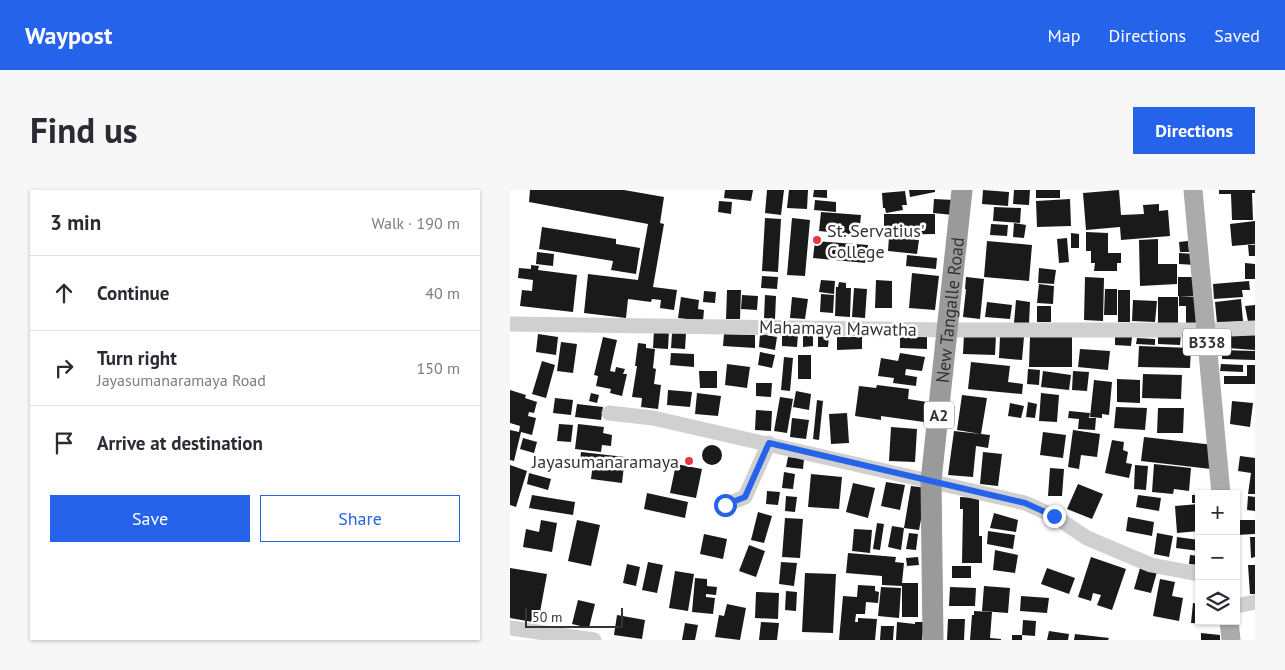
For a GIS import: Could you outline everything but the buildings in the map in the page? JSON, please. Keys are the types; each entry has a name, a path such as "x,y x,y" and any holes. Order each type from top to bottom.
{"highway":[{"name":"New Tangalle Road","path":"933,640 931,481 962,190"}],"main road":[{"name":"B338","path":"1193,190 1221,490"},
{"path":"1229,625 1231,640"}],"street":[{"name":"Mahamaya Mawatha","path":"510,324 948,330 1205,330 1255,328"},
{"path":"609,413 654,418 1025,503 1054,516 1087,538 1151,565 1195,573"},
{"path":"725,505 745,497 769,443"},
{"path":"1240,605 1255,602"},
{"path":"510,628 594,640"}],"place":[{"name":"St. Servatius' College","path":"817,240"},
{"name":"Jayasumanaramaya","path":"689,461"}],"route":[{"path":"725,505 745,497 769,443 1025,503 1054,516"}]}
